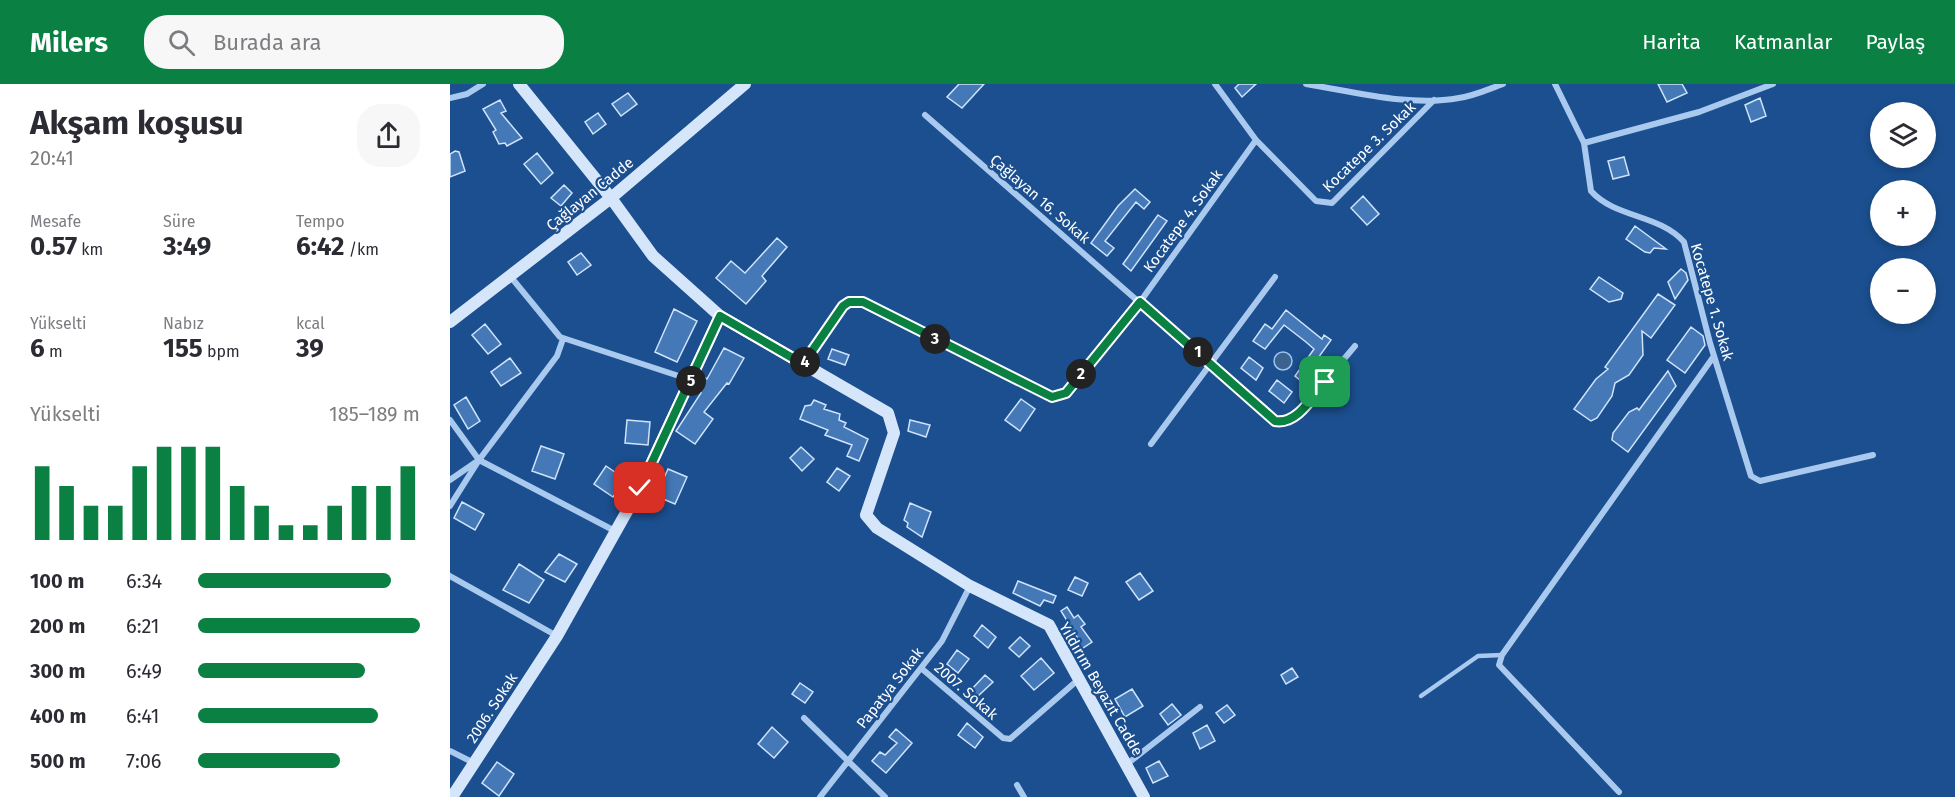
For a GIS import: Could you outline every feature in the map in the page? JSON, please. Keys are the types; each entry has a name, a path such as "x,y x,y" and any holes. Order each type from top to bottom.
{"street":[{"path":"450,98 467,94 483,84"},
{"path":"519,84 611,198 653,256 720,316 803,364"},
{"name":"Çağlayan Cadde","path":"451,318 611,198 745,84"},
{"path":"1215,84 1256,141"},
{"path":"1306,84 1373,96 1434,100 1458,99 1503,84"},
{"name":"Kocatepe 1. Sokak","path":"1555,84 1584,143 1589,184 1596,196 1657,222 1675,232 1684,242 1714,357 1751,477 1760,481 1873,455"},
{"path":"1584,143 1719,104 1773,84"},
{"name":"Kocatepe 3. Sokak","path":"1256,141 1316,201 1332,203 1434,100"},
{"name":"Çağlayan 16. Sokak","path":"925,115 1275,421 1284,423 1294,418 1355,346"},
{"name":"Kocatepe 4. Sokak","path":"803,364 843,306 855,301 863,302 1046,395 1059,396 1066,393 1140,302 1256,141"},
{"path":"510,276 560,338 691,380"},
{"path":"1151,444 1275,277"},
{"path":"450,576 556,636 660,445 720,316"},
{"path":"450,506 479,460 557,356 563,339"},
{"path":"1619,792 1499,665 1502,655 1714,357"},
{"name":"Yıldırım Beyazıt Cadde","path":"803,364 888,413 894,433 866,515 877,528 970,586 1048,625 1144,797"},
{"path":"450,420 479,460 615,531"},
{"path":"450,480 479,460"},
{"name":"Papatya Sokak","path":"820,797 942,641 970,586"},
{"name":"2006. Sokak","path":"452,797 556,636"},
{"name":"2007. Sokak","path":"921,668 1003,738 1010,739 1078,679"},
{"path":"1127,764 1200,707"},
{"path":"804,718 885,797"},
{"path":"450,752 474,763"},
{"path":"1017,785 1024,797"}],"lane":[{"path":"1421,696 1478,656 1502,655"}],"water":[{"path":"1283,352 1289,355 1292,361 1289,367 1283,370 1277,367 1274,361 1277,355"}],"building":[{"path":"959,84 984,84 962,108 947,97"},
{"path":"1239,84 1256,84 1242,97 1235,88"},
{"path":"1658,84 1682,84 1687,93 1667,102"},
{"path":"628,93 637,104 621,116 612,104"},
{"path":"1760,98 1766,116 1751,122 1745,105"},
{"path":"500,100 506,111 501,113 522,138 507,146 505,143 499,144 493,132 496,130 483,109"},
{"path":"598,113 606,124 593,134 585,122"},
{"path":"455,151 459,152 465,171 450,177 450,154"},
{"path":"537,153 553,173 541,184 524,164"},
{"path":"1624,157 1629,175 1613,179 1608,161"},
{"path":"564,185 572,193 561,206 551,198"},
{"path":"1135,189 1150,202 1144,209 1136,202 1105,241 1114,248 1107,256 1091,243 1118,206"},
{"path":"1363,196 1379,214 1367,225 1351,208"},
{"path":"1158,215 1167,221 1131,271 1123,264"},
{"path":"1635,226 1666,249 1654,248 1650,253 1645,252 1626,239"},
{"path":"777,238 787,247 762,276 766,281 746,304 716,278 731,261 745,273"},
{"path":"581,253 591,265 577,275 568,262"},
{"path":"1681,269 1686,273 1688,280 1675,299 1668,282"},
{"path":"1599,277 1623,293 1621,299 1609,302 1590,289"},
{"path":"1658,294 1675,305 1651,338 1642,331 1643,355 1629,375 1615,383 1612,396 1597,418 1591,421 1574,409 1596,379 1608,369 1605,367"},
{"path":"674,309 697,321 677,362 655,352"},
{"path":"1286,310 1322,339 1324,335 1331,340 1313,365 1319,369 1306,385 1295,376 1314,349 1306,342 1284,325 1265,349 1253,341 1265,324 1272,329"},
{"path":"485,324 501,344 488,354 472,335"},
{"path":"1691,327 1703,336 1705,345 1685,373 1667,360"},
{"path":"724,348 744,358 729,384 727,383 704,412 713,419 695,444 676,431 701,393 695,388 698,382 703,376 707,379"},
{"path":"832,349 849,355 845,365 828,359"},
{"path":"1249,357 1263,368 1256,380 1241,368"},
{"path":"510,358 521,373 501,386 491,372"},
{"path":"1668,371 1676,386 1628,452 1612,440 1613,433 1629,412 1637,408 1639,410"},
{"path":"1277,380 1292,392 1284,403 1269,391"},
{"path":"466,397 480,421 468,429 454,405"},
{"path":"1021,399 1035,409 1020,431 1005,420"},
{"path":"814,400 826,405 824,409 840,414 839,420 846,423 844,427 868,439 859,461 847,456 852,445 825,435 828,430 800,419 805,406 811,405"},
{"path":"627,420 650,422 648,445 625,443"},
{"path":"910,420 930,425 926,437 908,431"},
{"path":"541,446 564,454 555,479 532,471"},
{"path":"801,447 814,459 802,471 790,458"},
{"path":"606,466 625,479 613,497 594,484"},
{"path":"837,468 850,476 839,491 827,482"},
{"path":"668,469 687,477 675,504 656,496"},
{"path":"462,502 484,514 475,530 454,518"},
{"path":"910,503 931,512 922,537 907,527 908,523 904,520"},
{"path":"559,554 577,564 565,582 545,572"},
{"path":"519,564 544,580 529,603 503,590"},
{"path":"1140,573 1153,591 1139,600 1126,582"},
{"path":"1075,577 1088,583 1082,596 1068,590"},
{"path":"1018,581 1056,596 1053,603 1044,600 1040,606 1013,593"},
{"path":"1067,607 1074,618 1078,615 1085,624 1081,627 1092,642 1077,652 1070,641 1077,637 1061,611"},
{"path":"982,625 996,637 988,648 974,636"},
{"path":"1020,637 1030,646 1019,657 1009,648"},
{"path":"957,650 969,659 958,673 947,664"},
{"path":"1041,658 1054,673 1034,690 1021,676"},
{"path":"1292,668 1298,677 1286,684 1281,675"},
{"path":"985,675 993,682 976,698 970,691"},
{"path":"800,683 813,692 805,703 792,694"},
{"path":"1132,689 1143,706 1125,717 1115,699"},
{"path":"1172,704 1181,715 1168,725 1160,714"},
{"path":"1227,705 1235,715 1224,723 1216,713"},
{"path":"967,723 983,737 975,748 958,735"},
{"path":"1207,725 1215,741 1200,749 1193,733"},
{"path":"772,727 788,742 774,758 758,744"},
{"path":"896,729 912,743 886,773 872,761 880,752 885,755 897,743 889,737"},
{"path":"1159,761 1168,776 1153,783 1146,768"},
{"path":"497,762 514,774 499,796 482,783"}],"route":[{"path":"640,488 720,316 803,364 843,306 849,302 863,302 1052,397 1066,393 1140,302 1275,421 1284,423 1294,418 1325,382"}]}
